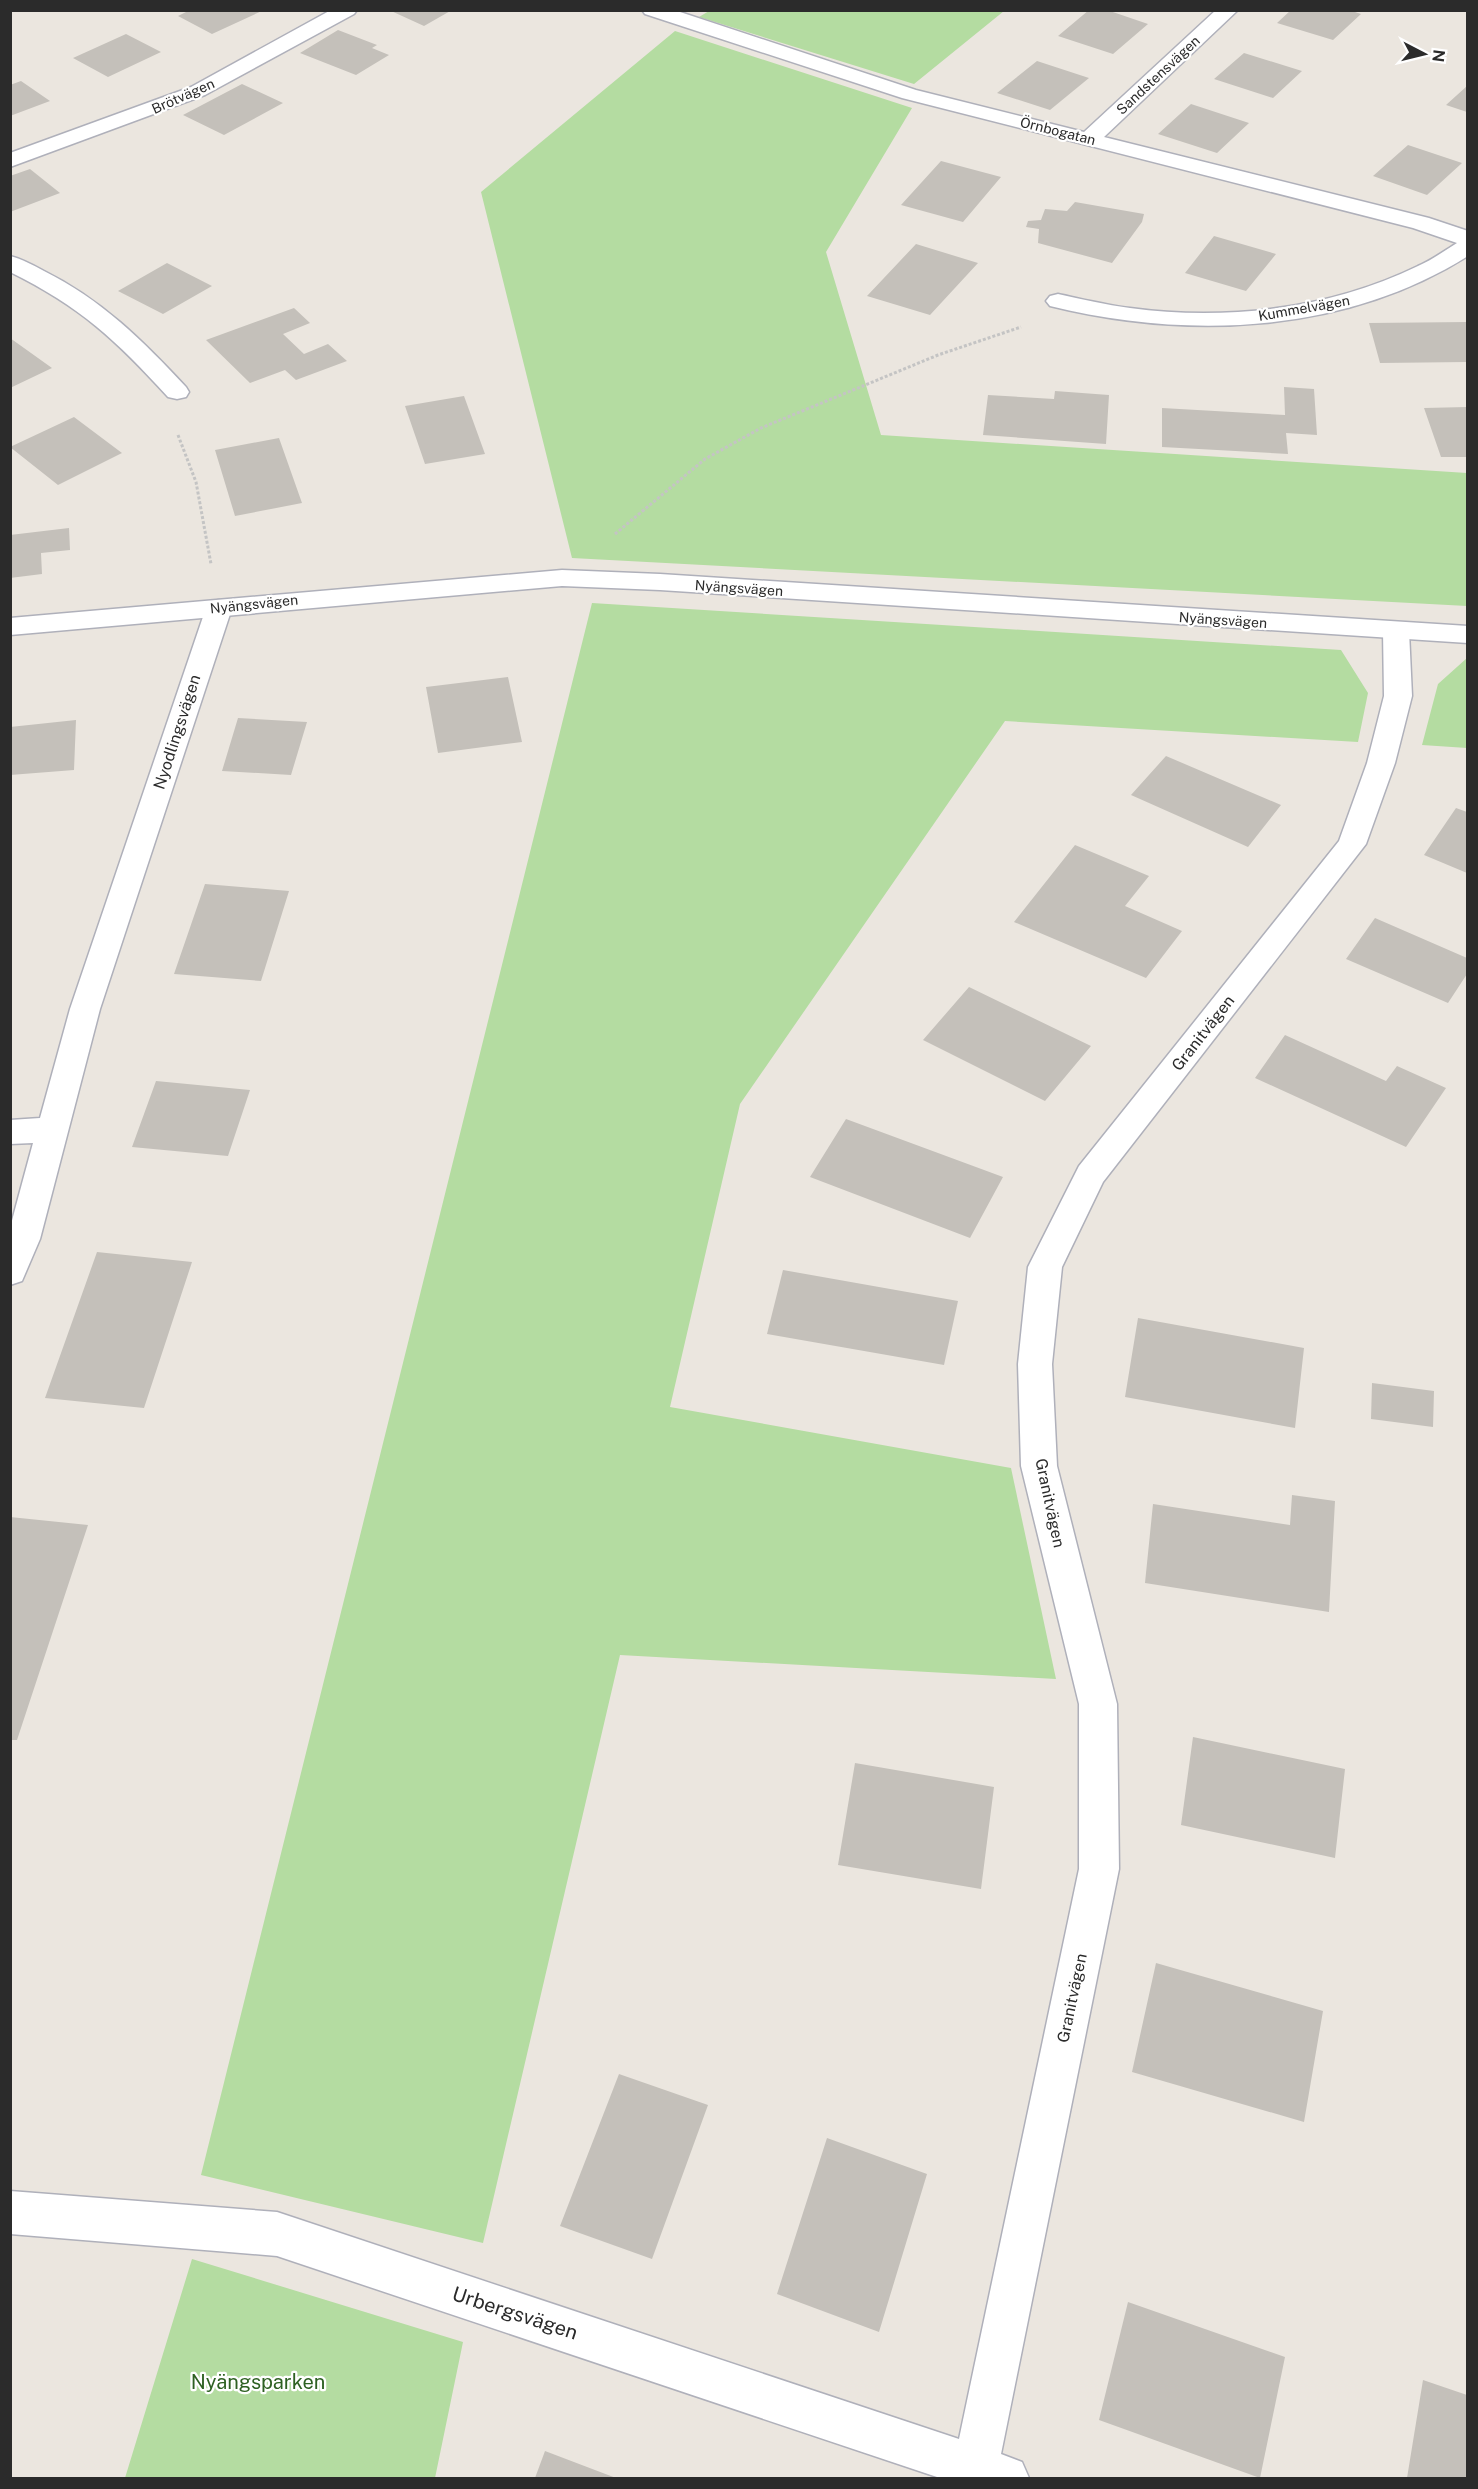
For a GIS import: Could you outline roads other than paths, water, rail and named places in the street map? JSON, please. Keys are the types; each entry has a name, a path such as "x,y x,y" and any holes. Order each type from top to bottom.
{"street":[{"name":"Brötvägen","path":"10,161 198,91 347,10"},
{"name":"Örnbogatan","path":"652,10 909,94 1422,223 1467,239"},
{"name":"Sandstensvägen","path":"1089,139 1228,10"},
{"name":"Kummelvägen","path":"1058,301 1130,315 1177,319 1265,318 1354,300 1423,274 1467,246"},
{"path":"10,263 69,293 142,354 177,392"},
{"name":"Nyängsvägen","path":"10,627 562,578 660,582 1467,635"},
{"name":"Nyodlingsvägen","path":"10,1272 24,1239 51,1130 85,1009 219,608"},
{"name":"Granitvägen","path":"991,2473 1099,1869 1098,1704 1039,1467 1035,1364 1045,1267 1090,1175 1353,844 1382,763 1398,696 1396,631"},
{"path":"10,1132 51,1130"},
{"name":"Urbergsvägen","path":"10,2212 277,2234 991,2473"}],"park label":[{"name":"Nyängsparken","path":"258,2382"}]}
